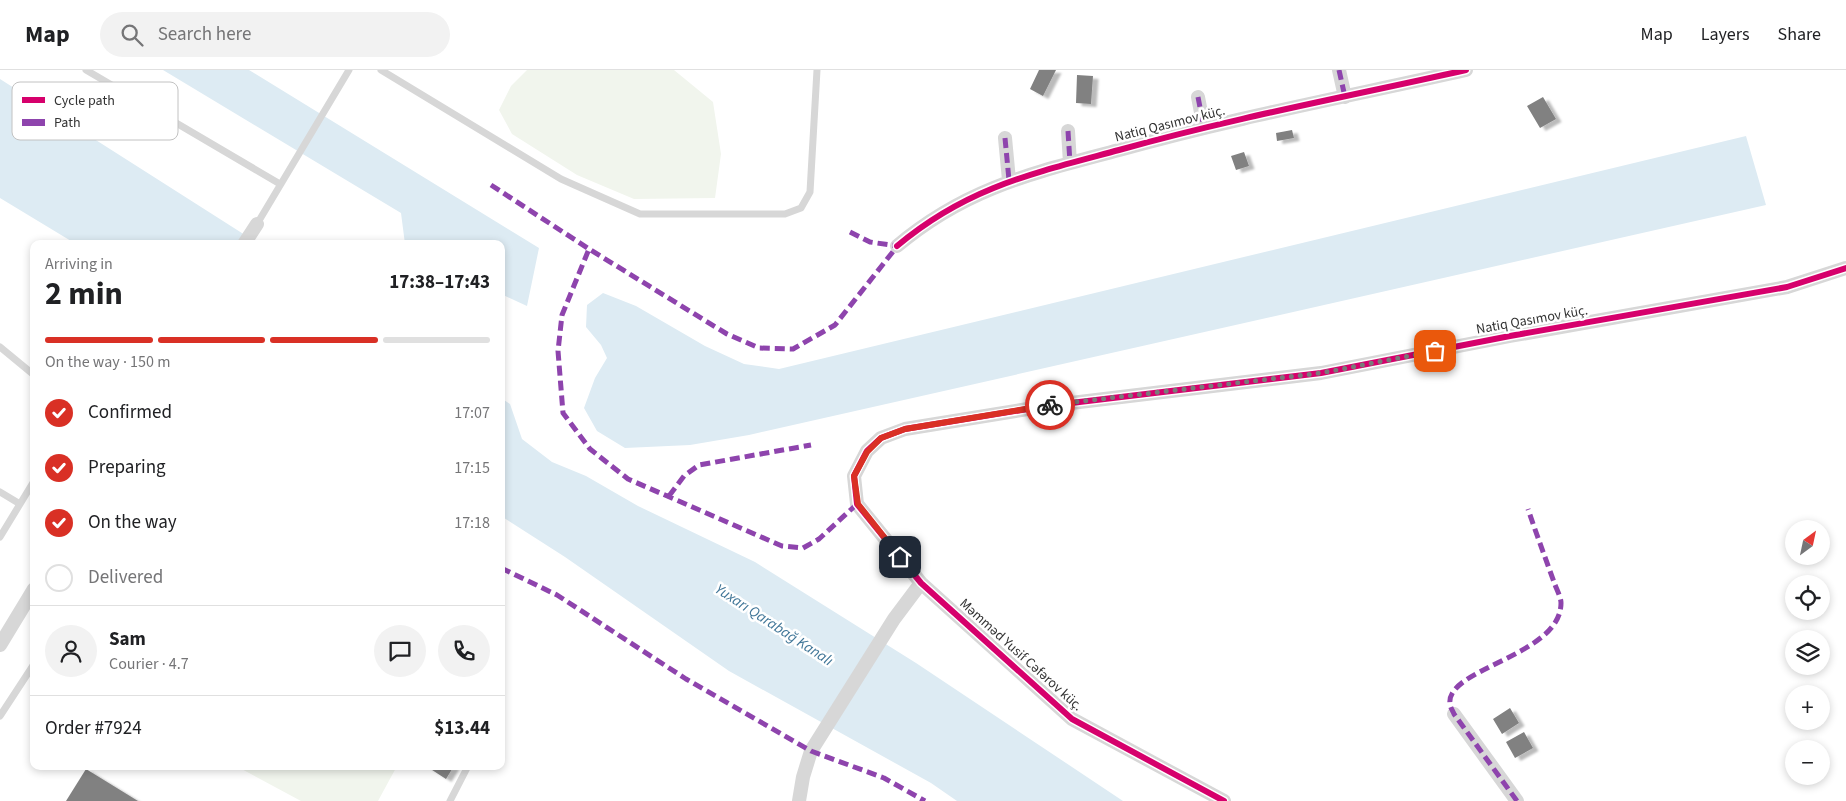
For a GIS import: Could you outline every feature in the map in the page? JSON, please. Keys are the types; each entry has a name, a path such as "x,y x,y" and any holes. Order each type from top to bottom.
{"street":[{"path":"1340,70 1345,97"},
{"name":"Natiq Qasımov küç.","path":"896,246 924,223 959,203 1009,180 1204,128 1466,70"},
{"path":"1198,97 1204,128"},
{"path":"1068,131 1070,163"},
{"path":"1005,138 1009,180"},
{"path":"247,240 257,224"},
{"name":"Natiq Qasımov küç.","path":"858,504 854,476 867,452 881,438 905,429 1046,406 1321,373 1510,336 1787,287 1846,268"},
{"name":"Məmməd Yusif Cəfərov küç.","path":"858,504 921,583 1072,719 1224,801"},
{"path":"799,801 805,767 826,726 894,619 921,583"},
{"path":"0,645 30,596"},
{"path":"1454,714 1517,801"}],"lane":[{"path":"86,70 106,82"},
{"path":"381,70 561,179 640,214 785,214 801,208 810,192 817,70"},
{"path":"257,224 347,73"},
{"path":"178,124 280,184"},
{"path":"0,347 30,373"},
{"path":"0,537 30,488"},
{"path":"0,492 20,504"},
{"path":"0,716 30,670"},
{"path":"450,801 466,770"}],"shaded area":[{"path":"527,70 674,70 713,102 721,154 715,198 634,199 577,175 512,134 499,110 511,86"},
{"path":"243,770 395,770 378,801 301,801"}],"water":[{"path":"163,70 249,70 539,248 527,306 505,296 505,240 404,240 401,213"},
{"path":"0,79 12,87 12,140 96,140 253,240 69,240 0,198"},
{"path":"1746,136 1766,205 749,435 690,445 625,448 597,431 584,408 595,378 607,358 601,345 586,327 587,305 603,293 636,306 705,346 744,364 779,369"},
{"name":"Yuxarı Qarabağ Kanalı","path":"505,401 510,404 522,439 552,462 586,476 638,506 755,562 916,663 1123,801 957,801 931,783 729,671 565,557 505,519"}],"building":[{"path":"1039,70 1056,70 1043,96 1030,89"},
{"path":"1077,75 1093,76 1091,104 1076,103"},
{"path":"1543,97 1556,119 1540,128 1527,106"},
{"path":"1292,130 1294,138 1277,141 1276,133"},
{"path":"1244,152 1249,166 1236,170 1231,156"},
{"path":"1510,708 1519,723 1502,734 1493,719"},
{"path":"1524,732 1533,748 1515,758 1506,742"},
{"path":"85,770 88,770 138,801 66,801"},
{"path":"432,770 452,770 446,779"}],"marked path":[{"path":"1339,70 1345,97"},
{"path":"1198,97 1204,128"},
{"path":"1068,131 1070,163"},
{"path":"1005,138 1009,180"},
{"path":"491,185 589,249"},
{"path":"850,232 870,242 897,246"},
{"path":"857,504 819,539 803,548 782,546 628,479 590,449 563,413 558,351 562,315 589,249 727,334 759,348 793,349 835,325 899,244"},
{"path":"669,496 684,476 699,465 811,445"},
{"path":"1517,801 1454,714 1450,704 1453,691 1465,680 1525,649 1543,636 1556,621 1561,603 1560,598 1528,509"},
{"path":"505,570 557,595 686,679 811,751 884,778 925,801"}],"cycle path":[{"path":"897,246 949,209 1002,184 1030,175 1162,138 1466,70"},
{"path":"1224,801 1072,719 921,583 857,504 854,476 867,451 881,438 905,429 1046,406 1321,373 1510,336 1787,287 1846,268"}],"way so far":[{"path":"1050,405 1321,373 1435,351"}],"route":[{"path":"900,557 858,504 854,476 858,465 867,452 881,438 905,429 1050,405"}]}
